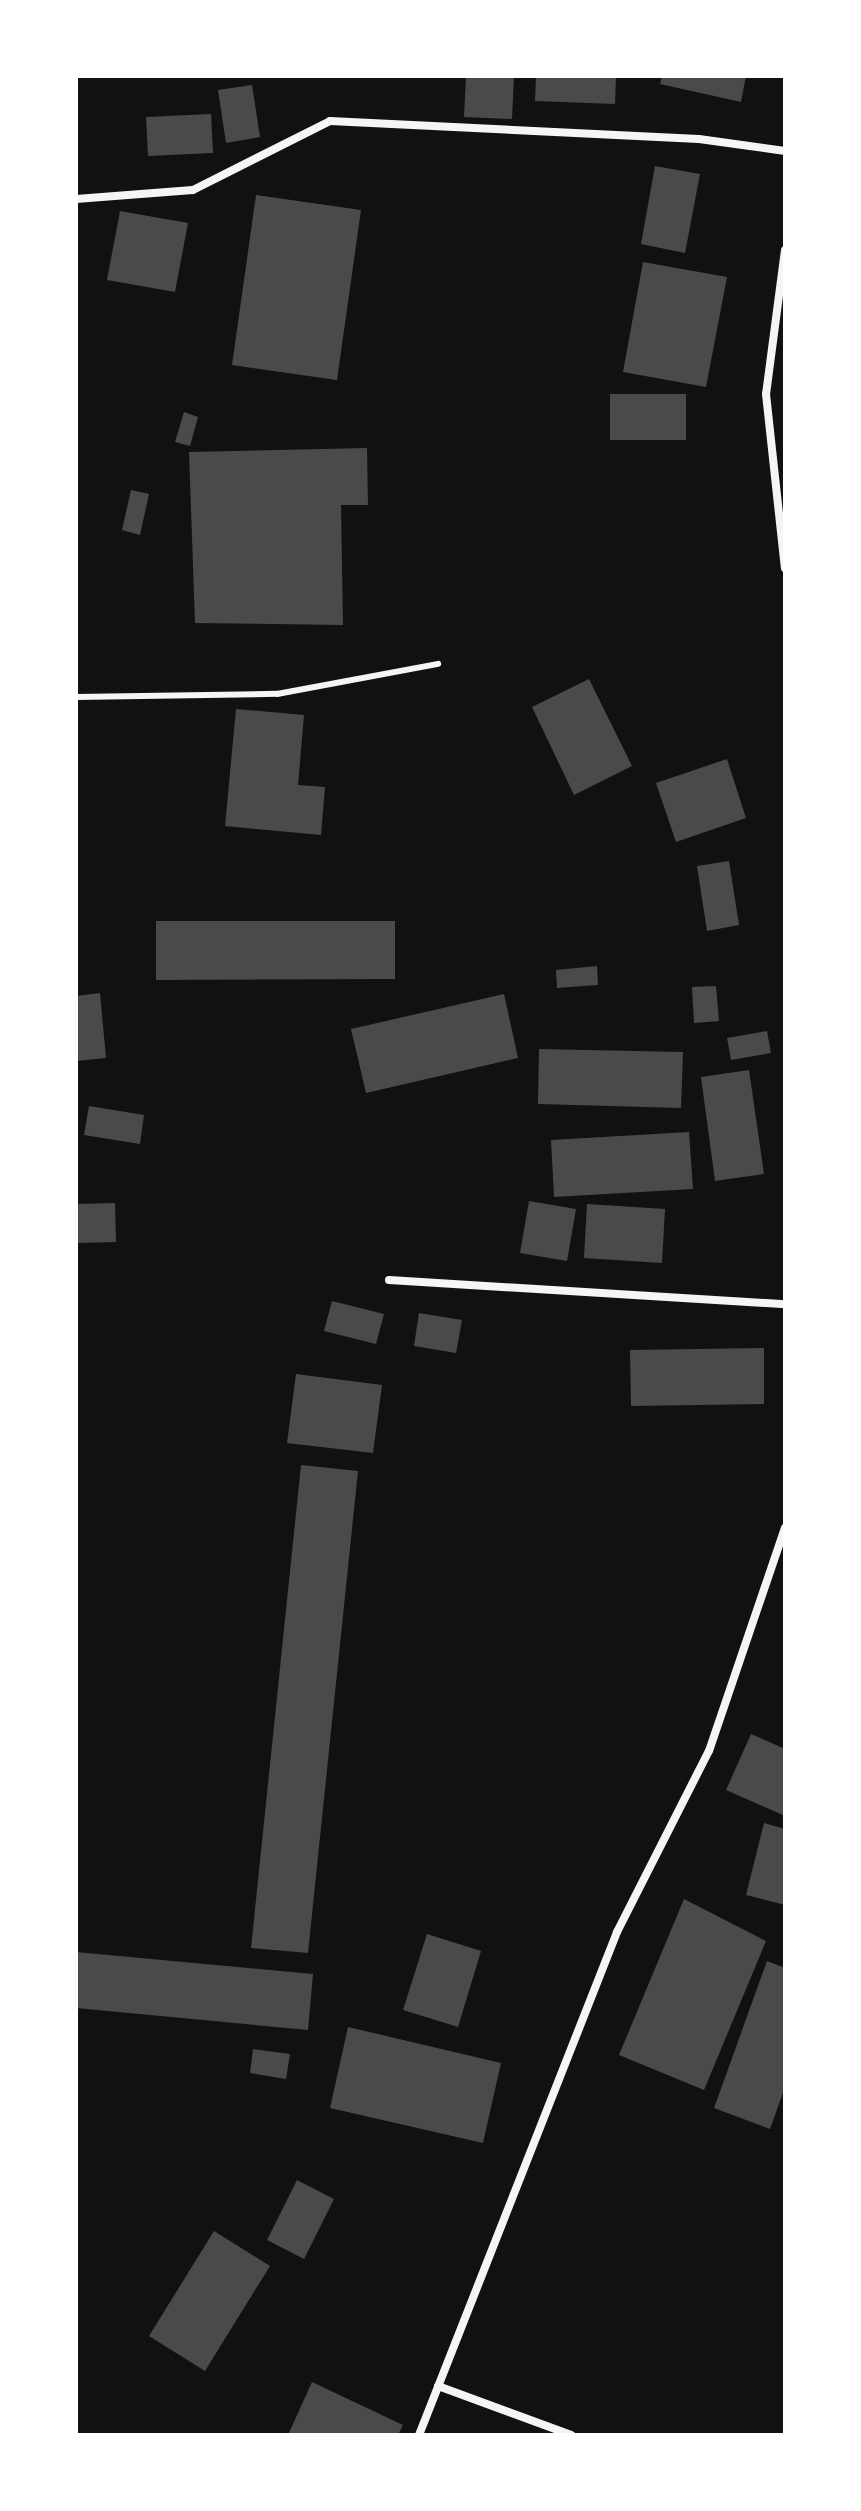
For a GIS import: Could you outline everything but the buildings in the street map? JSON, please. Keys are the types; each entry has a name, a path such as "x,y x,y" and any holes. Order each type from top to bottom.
{"street":[{"path":"76,199 193,190 330,121 699,139 785,151"},
{"path":"785,250 766,394 785,568"},
{"path":"389,1280 785,1304"},
{"path":"419,2435 617,1932 709,1751 782,1556 785,1528"},
{"path":"438,2386 571,2435"}],"lane":[{"path":"76,697 277,694 438,664"}]}
